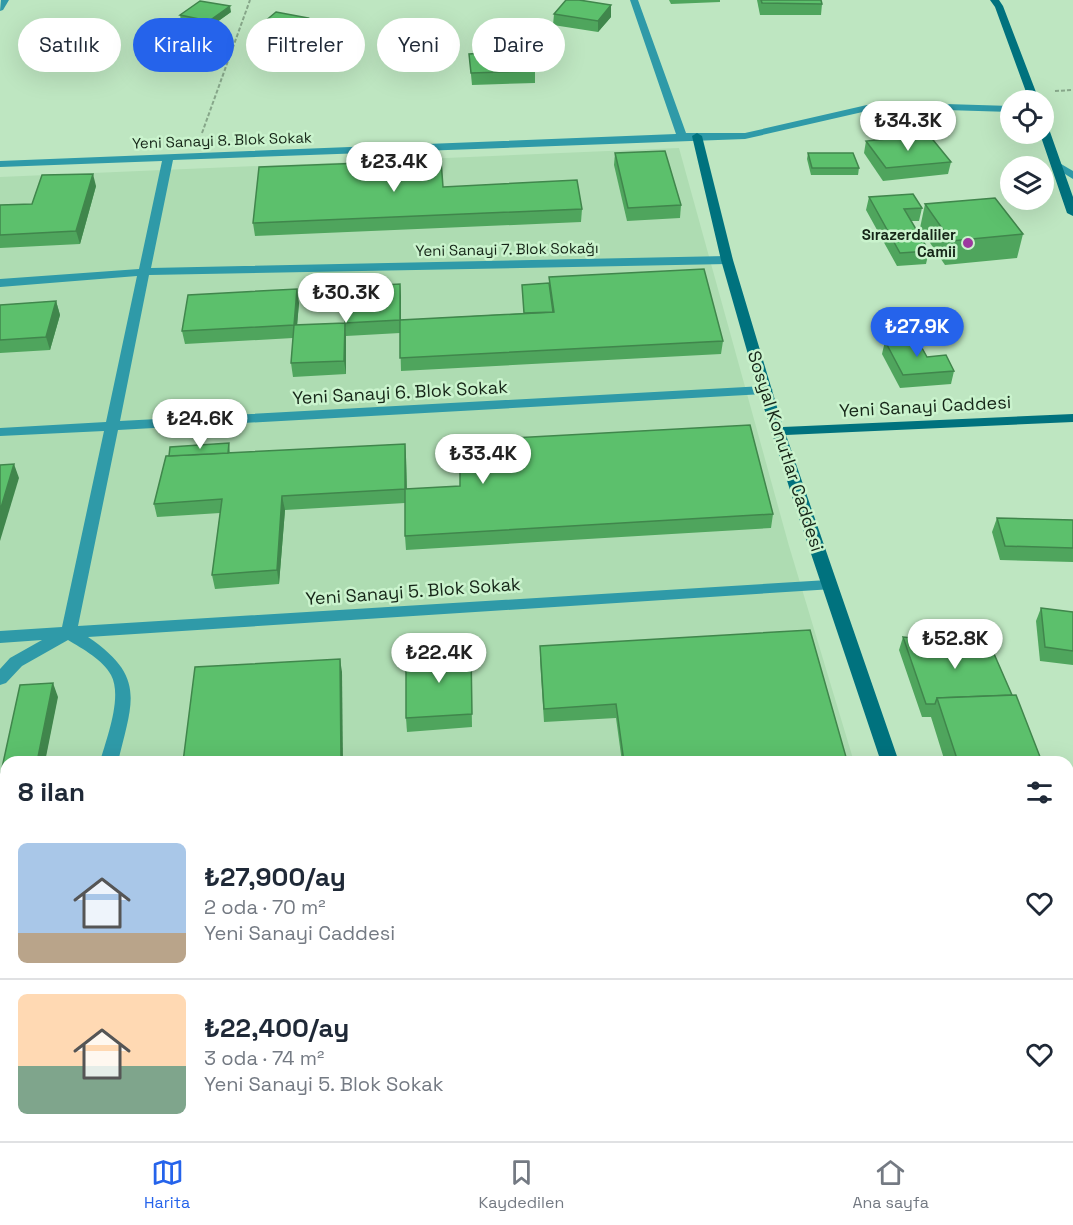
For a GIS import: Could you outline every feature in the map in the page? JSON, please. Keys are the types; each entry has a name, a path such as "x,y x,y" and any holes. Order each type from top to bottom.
{"street":[{"path":"0,8 5,0"},
{"path":"634,0 682,136"},
{"path":"994,0 999,6 1030,90"},
{"name":"Yeni Sanayi 8. Blok Sokak","path":"0,164 682,136 745,136 880,105 1000,109"},
{"name":"Sosyal Konutlar Caddesi","path":"697,136 727,260 766,390 828,585 888,756"},
{"path":"1049,144 1073,213"},
{"path":"0,679 16,662 69,632 168,157"},
{"path":"1056,165 1073,176"},
{"name":"Yeni Sanayi 7. Blok Sokağı","path":"0,283 144,272 727,260"},
{"name":"Yeni Sanayi 6. Blok Sokak","path":"0,432 766,390"},
{"name":"Yeni Sanayi Caddesi","path":"779,431 1073,418"},
{"name":"Yeni Sanayi 5. Blok Sokak","path":"0,637 828,585"},
{"path":"69,632 102,656 120,676 123,699 110,756"}],"path":[{"path":"194,156 250,0"}],"shaded area":[{"path":"679,148 789,546 852,756 0,756 0,177"}],"building":[{"path":"566,0 611,5 598,21 554,14"},
{"path":"761,0 821,0 822,4 762,3"},
{"path":"200,1 230,6 213,18 180,15"},
{"path":"276,12 308,18 269,18"},
{"path":"469,54 472,54 472,72 503,72 471,73"},
{"path":"925,110 932,123 889,124 882,111"},
{"path":"929,135 951,162 886,168 866,141"},
{"path":"665,151 681,205 628,208 615,153"},
{"path":"808,153 853,153 859,168 812,168"},
{"path":"441,160 443,187 577,180 582,209 253,223 259,167"},
{"path":"93,174 76,231 0,235 0,205 32,204 42,175"},
{"path":"913,194 922,208 904,209 929,251 900,253 869,197"},
{"path":"995,198 1000,204 1000,210 1004,210 1023,234 951,241 925,204"},
{"path":"704,269 723,341 400,358 400,320 554,312 549,277"},
{"path":"549,283 553,312 524,313 522,285"},
{"path":"400,284 400,320 345,323 347,287"},
{"path":"297,289 294,325 182,331 188,295"},
{"path":"56,301 46,337 0,340 0,305"},
{"path":"345,323 344,361 291,363 294,325"},
{"path":"917,339 927,357 946,355 954,371 903,375 885,341"},
{"path":"750,425 773,514 405,536 405,489 460,486 460,441"},
{"path":"229,443 228,453 169,456 170,447"},
{"path":"405,444 405,489 282,496 277,570 212,575 222,499 154,504 166,456"},
{"path":"14,464 0,511 0,465"},
{"path":"997,518 1073,520 1073,548 1005,546"},
{"path":"1041,608 1073,612 1073,651 1045,647"},
{"path":"810,630 846,756 623,756 616,704 544,709 540,646"},
{"path":"903,637 991,647 1012,695 937,698 935,704 926,704"},
{"path":"471,651 472,714 406,718 406,654"},
{"path":"340,659 341,756 184,756 195,667"},
{"path":"53,683 38,756 5,756 20,685"},
{"path":"1016,695 1040,756 956,756 937,698"}],"place":[{"name":"Sırazerdaliler Camii","path":"968,243"}]}
